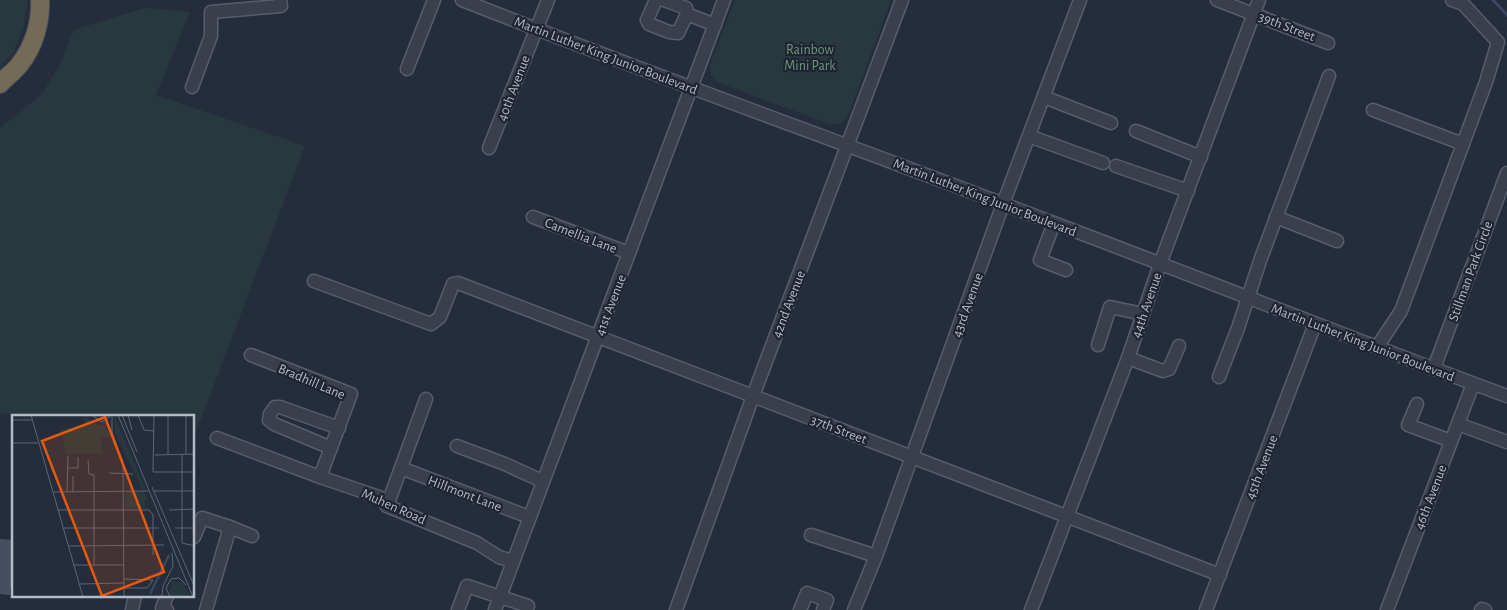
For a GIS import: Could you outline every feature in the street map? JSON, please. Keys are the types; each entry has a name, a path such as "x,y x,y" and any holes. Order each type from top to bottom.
{"highway":[{"path":"0,84 20,64 34,39 41,12 40,0"}],"street":[{"path":"192,86 211,36 211,12 280,6 280,0"},
{"path":"407,69 434,0"},
{"name":"Martin Luther King Junior Boulevard","path":"462,0 1507,396"},
{"name":"40th Avenue","path":"489,148 548,0"},
{"path":"656,0 646,20 648,24 669,32 678,33 687,14 686,8 664,0"},
{"name":"41st Avenue","path":"495,610 724,0"},
{"name":"42nd Avenue","path":"676,610 753,396 902,0"},
{"name":"43rd Avenue","path":"854,610 876,556 1003,204 1080,0"},
{"name":"39th Street","path":"1217,0 1328,43"},
{"name":"44th Avenue","path":"1031,610 1128,358 1160,264 1259,0"},
{"path":"1377,347 1401,311 1486,82 1498,42 1463,4 1452,0"},
{"path":"687,14 715,25"},
{"path":"1219,377 1329,76"},
{"path":"1044,97 1111,123"},
{"path":"1373,110 1463,144"},
{"path":"1136,131 1201,156"},
{"path":"1029,136 1188,191"},
{"name":"Stillman Park Circle","path":"1434,368 1507,173"},
{"name":"Camellia Lane","path":"533,217 630,253"},
{"path":"1276,217 1337,241"},
{"path":"1054,223 1040,260 1066,270"},
{"name":"37th Street","path":"314,281 431,324 440,317 453,284 458,283 1220,575"},
{"path":"1098,345 1110,307 1143,314"},
{"name":"45th Avenue","path":"1206,610 1315,324"},
{"path":"1128,358 1163,371 1169,369 1179,346"},
{"name":"Bradhill Lane","path":"251,355 351,394 320,477"},
{"name":"46th Avenue","path":"1387,610 1473,384"},
{"path":"387,506 426,399"},
{"path":"1417,404 1408,425 1451,441"},
{"path":"331,448 274,424 269,420 270,414 275,407 280,407 339,428"},
{"path":"1458,424 1507,442"},
{"name":"Muhen Road","path":"217,438 382,498 387,506 477,542 499,557 512,561"},
{"path":"457,446 505,464 542,481"},
{"name":"Hillmont Lane","path":"401,468 529,516"},
{"path":"195,535 202,518 252,536"},
{"path":"206,610 230,527"},
{"path":"811,535 876,556"},
{"path":"458,610 468,586 528,606 526,610"},
{"path":"800,610 807,593 827,600 823,610"},
{"path":"166,598 162,608 167,610"},
{"path":"1481,610 1482,608 1485,610"}],"green space":[{"path":"0,0 28,0 24,25 14,52 0,67"},
{"name":"Rainbow Mini Park","path":"735,0 891,0 848,116 841,124 829,124 717,82 711,75 710,65"},
{"path":"145,8 190,12 156,95 305,146 195,434 195,415 21,415 0,413 0,128 42,94 61,63 73,30"}],"building":[{"path":"0,539 12,540 12,587 10,587 10,595 0,594"}],"waterway":[{"path":"1493,0 1507,15"}]}
